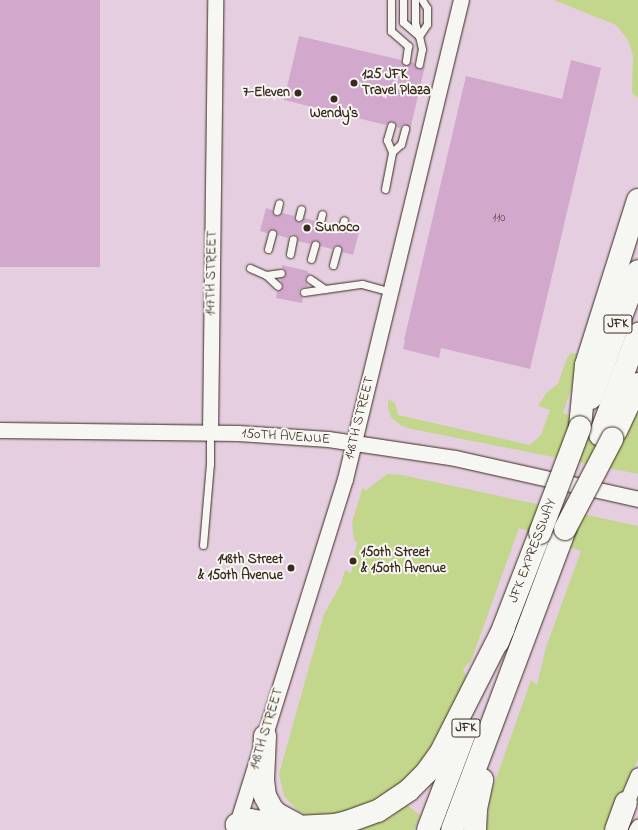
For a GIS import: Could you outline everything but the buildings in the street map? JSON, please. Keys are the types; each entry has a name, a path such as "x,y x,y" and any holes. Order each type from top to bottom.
{"highway":[{"path":"580,427 586,365 638,200"},
{"name":"JFK EXPRESSWAY","path":"452,830 502,696 555,534 580,427 638,271"},
{"name":"JFK","path":"606,437 638,334"},
{"path":"555,534 606,437 638,384"},
{"name":"JFK EXPRESSWAY","path":"428,830 504,628 555,534"},
{"path":"239,828 250,820 283,826 311,827 335,825 366,816 398,798 418,782 443,749 504,628"},
{"path":"475,830 478,797 502,696"},
{"path":"265,736 263,780 265,796 268,803 282,818 311,827"},
{"path":"616,830 626,803"}],"street":[{"name":"147TH STREET","path":"210,433 215,0"},
{"name":"148TH STREET","path":"239,828 265,736 345,479 460,0"},
{"name":"150TH AVENUE","path":"0,430 210,433 295,437 354,443 455,458 638,499"},
{"path":"626,803 638,775"}],"lane":[{"path":"391,0 391,31 408,46 406,61"},
{"path":"403,0 402,22 419,36"},
{"path":"415,0 415,23 422,49 419,64"},
{"path":"419,36 427,24 427,8 422,0"},
{"path":"385,190 392,152 387,140 391,126"},
{"path":"392,152 401,144 405,129"},
{"path":"277,211 279,203"},
{"path":"299,217 301,209"},
{"path":"320,222 322,214"},
{"path":"342,228 344,220"},
{"path":"268,249 272,234"},
{"path":"290,254 293,239"},
{"path":"311,260 315,245"},
{"path":"333,265 337,250"},
{"path":"250,268 266,275 278,286"},
{"path":"266,275 281,273"},
{"path":"310,279 325,289"},
{"path":"304,292 362,284 391,292"},
{"name":"147TH STREET","path":"203,545 210,464 210,433"}],"shaded area":[{"path":"0,0 631,0 638,91 638,830 0,830"}],"green space":[{"path":"554,0 638,0 638,98 632,93 633,56 628,40 616,25"},
{"path":"571,353 583,354 563,413 626,432 638,408 638,474 407,428 400,425 391,417 388,408 388,399 395,403 398,415 530,445 541,435 550,410 538,406 547,392 558,384 567,358"},
{"path":"387,474 402,475 638,526 638,759 608,830 486,830 491,793 531,680 537,685 546,647 581,551 519,528 471,661 463,669 466,677 449,718 414,777 378,802 319,819 299,812 284,796 279,774 324,614 341,584 345,570 351,573 357,542 354,540 352,522 363,487 365,491"},
{"path":"407,805 420,815 414,830 356,830 390,818"}],"place":[{"name":"125 JFK Travel Plaza","path":"354,83"},
{"name":"7-Eleven","path":"298,93"},
{"name":"Wendy's","path":"334,99"},
{"name":"Sunoco","path":"307,228"},
{"name":"150th Street & 150th Avenue","path":"353,561"},
{"name":"148th Street & 150th Avenue","path":"291,568"}]}
